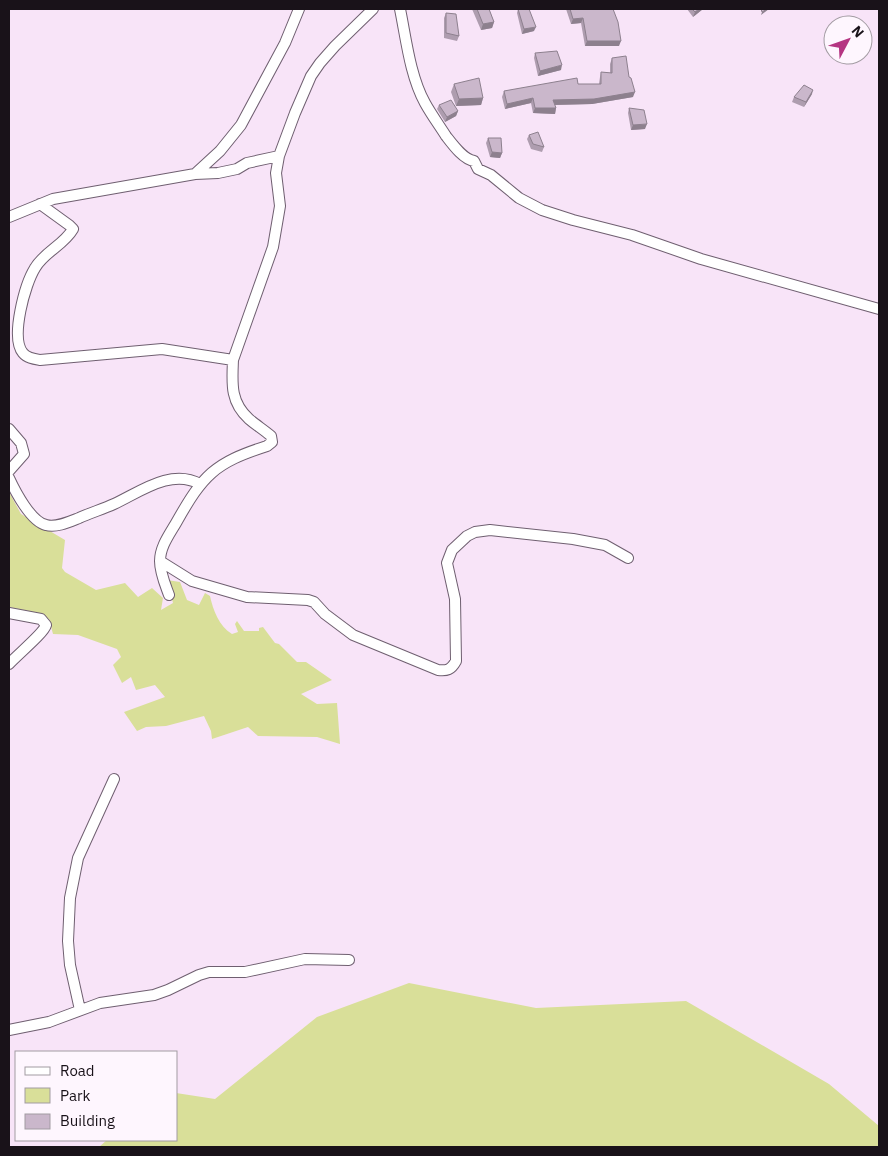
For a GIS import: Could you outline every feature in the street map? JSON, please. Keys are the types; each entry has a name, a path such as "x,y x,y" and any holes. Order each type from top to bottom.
{"street":[{"path":"195,174 220,151 240,124 285,42 299,9"},
{"path":"169,595 161,570 162,550 166,540 200,484 212,471 222,464 267,446 272,442 271,436 248,418 235,400 232,383 232,360 273,247 280,206 276,174 279,156 295,113 312,76 335,46 373,9"},
{"path":"400,9 408,48 422,97 450,142 463,155 474,162 478,169 491,175 525,203 573,220 659,243 701,259 879,309"},
{"path":"9,217 40,204 74,194 195,174 218,173 236,169 247,163 279,156"},
{"path":"40,204 72,229 40,261 31,276 22,300 19,316 19,346 25,356 40,360 162,348 232,360"},
{"path":"9,429 21,443 24,454 9,471"},
{"path":"9,478 21,500 41,523 47,526 67,523 114,504 154,484 180,479 200,484"},
{"path":"160,561 192,581 246,597 308,600 314,602 325,614 353,635 438,670 446,671 452,668 456,662 455,599 447,563 452,550 467,536 475,532 490,530 573,539 605,545 628,558"},
{"path":"9,612 41,619 46,625 42,633 9,664"},
{"path":"80,1010 70,965 68,941 70,898 78,858 114,780"},
{"path":"9,1030 49,1022 80,1010 115,1000 154,995 209,972 245,972 305,959 349,960"}],"green space":[{"path":"9,492 21,514 65,540 62,568 65,572 96,590 125,583 138,597 152,588 163,598 161,610 173,603 167,580 180,582 187,600 199,605 205,593 210,596 217,617 227,631 232,634 238,632 235,624 237,621 244,631 259,631 259,628 263,627 275,643 279,644 297,662 306,662 332,680 301,694 317,704 337,703 340,744 317,737 258,736 248,727 212,739 211,731 204,716 166,726 146,727 137,731 124,712 165,697 155,685 136,690 131,677 122,683 113,665 121,657 117,649 78,635 53,634 49,619 29,611 9,607"},
{"path":"409,983 536,1008 686,1001 829,1084 879,1126 879,1147 99,1147 106,1141 178,1141 178,1093 215,1099 317,1017"}],"building":[{"path":"477,9 489,9 494,22 483,24"},
{"path":"518,9 529,9 536,27 524,29"},
{"path":"570,9 613,9 618,22 621,41 587,41 583,18 573,19"},
{"path":"446,13 456,14 459,36 446,33"},
{"path":"557,51 562,65 540,71 535,53"},
{"path":"626,56 629,77 635,92 594,99 553,100 556,108 535,108 533,98 507,104 504,91 577,78 578,84 601,84 601,72 612,73 612,58"},
{"path":"479,78 483,98 459,99 454,84"},
{"path":"804,85 813,90 806,102 794,97"},
{"path":"451,100 458,111 447,117 439,105"},
{"path":"629,108 644,110 647,124 633,125"},
{"path":"538,132 544,147 533,144 529,135"},
{"path":"488,138 501,138 502,153 492,152"}]}
